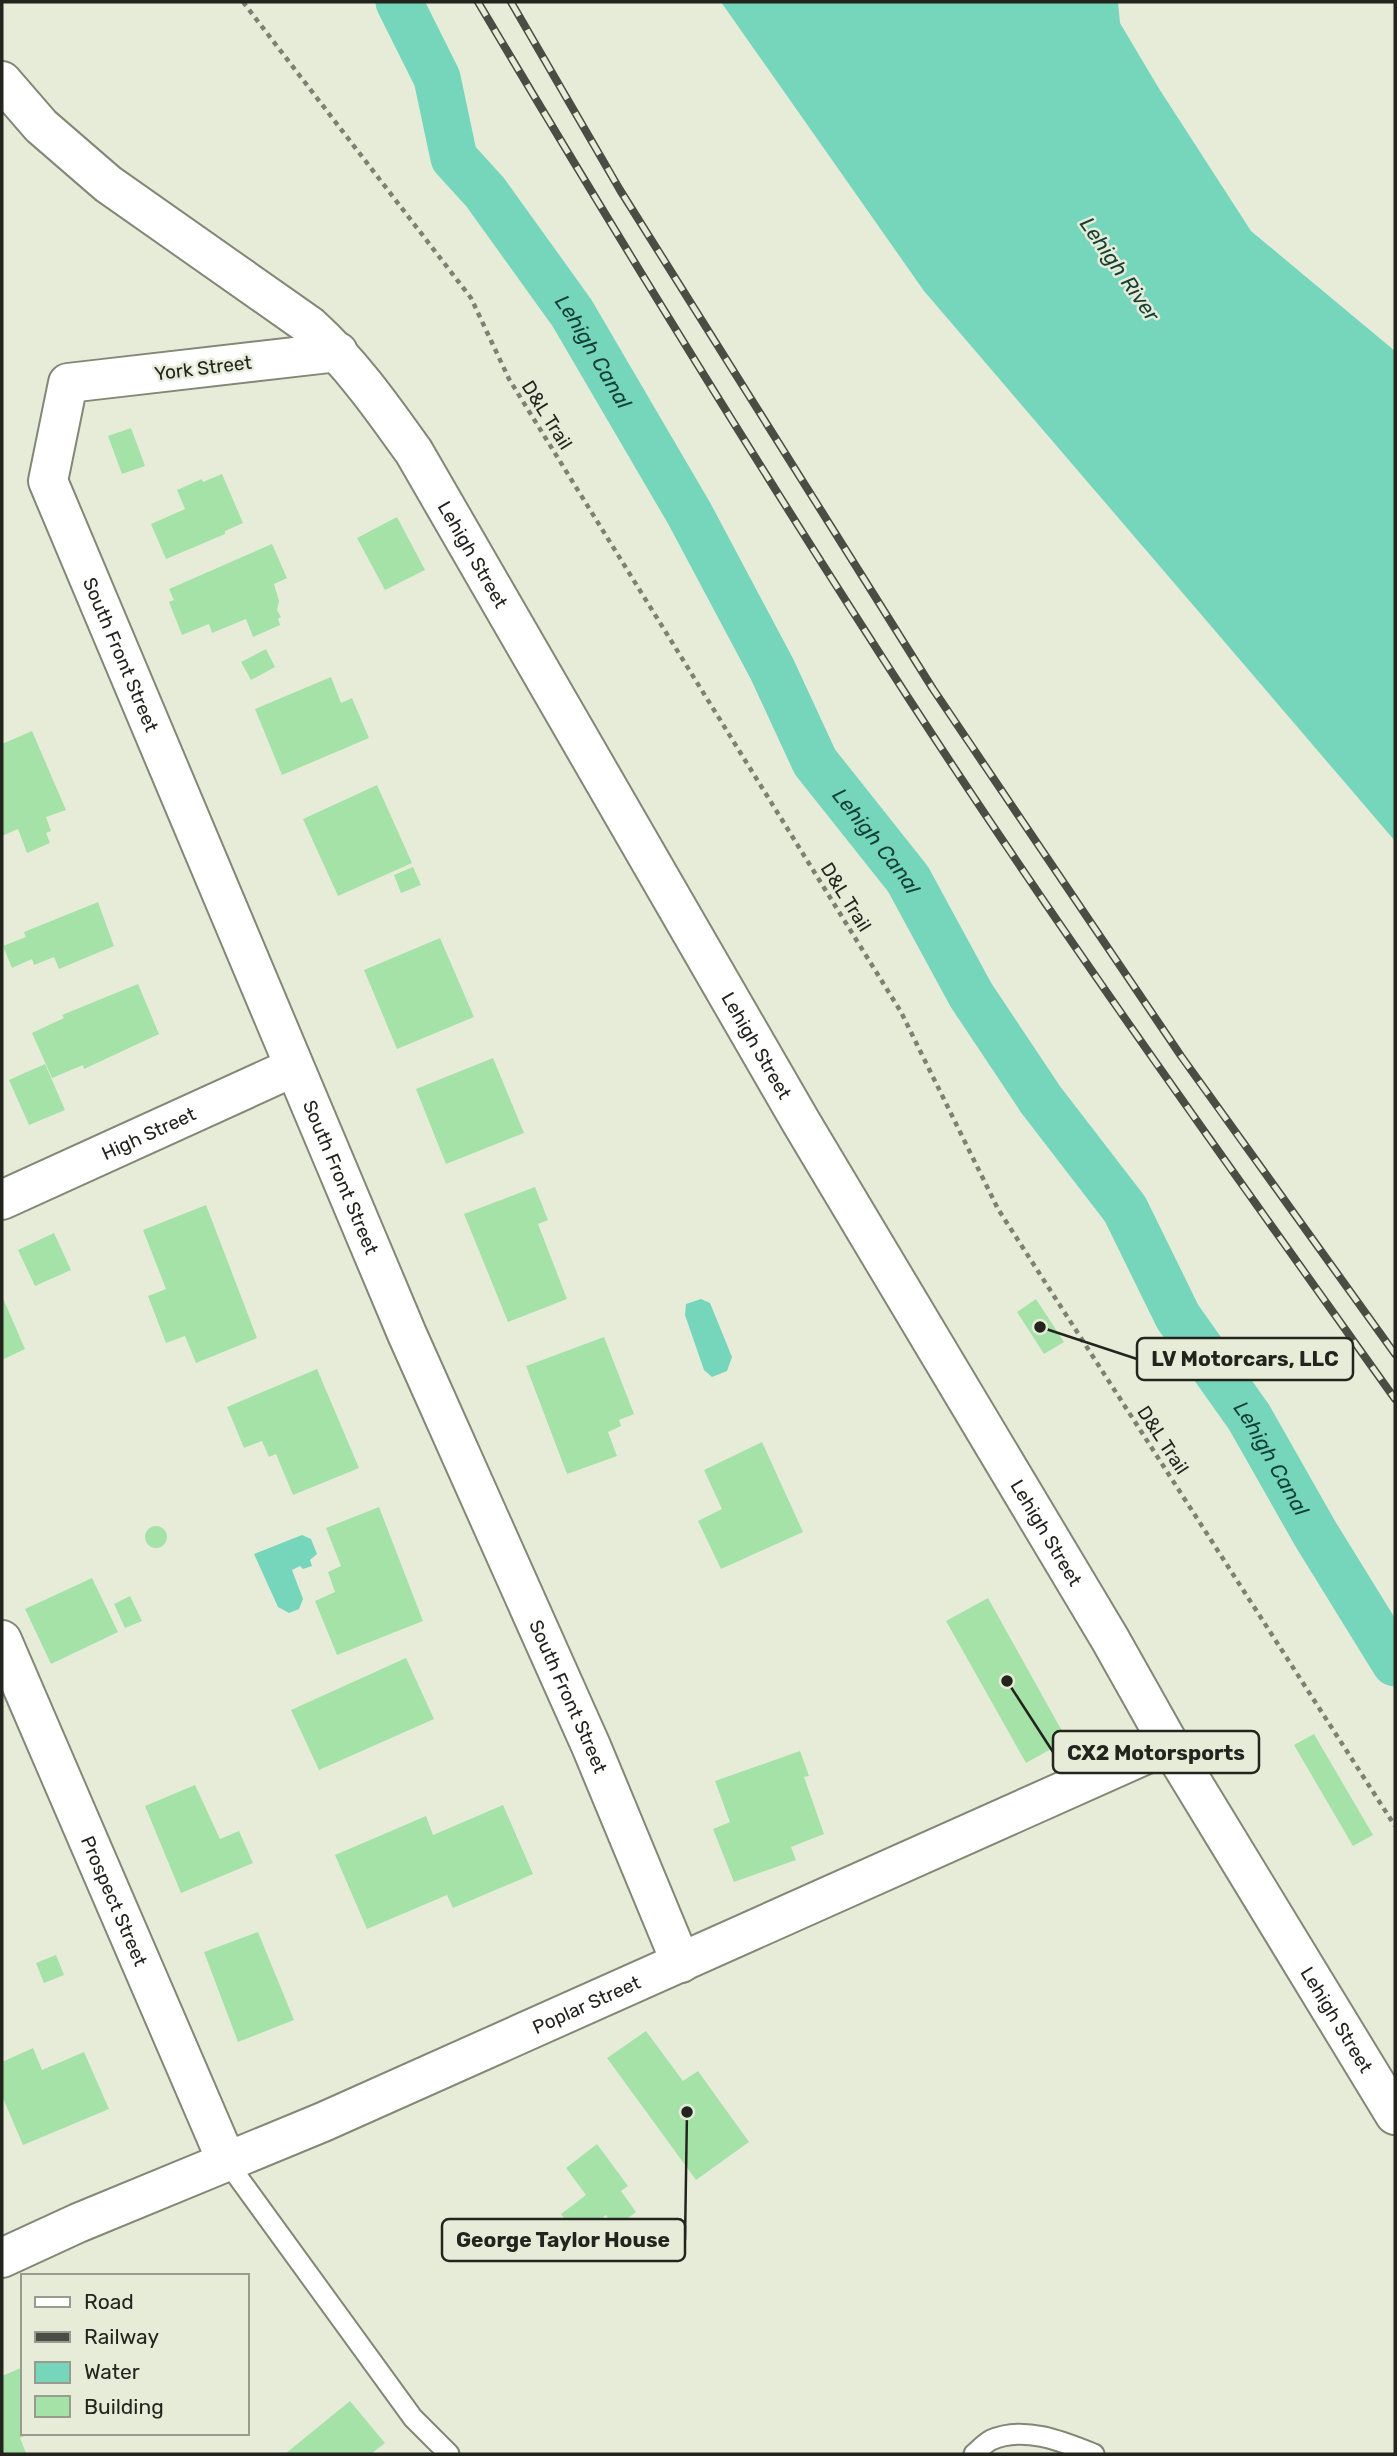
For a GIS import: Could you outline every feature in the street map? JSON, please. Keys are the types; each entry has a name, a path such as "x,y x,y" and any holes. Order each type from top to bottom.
{"street":[{"name":"Lehigh Street","path":"2,81 41,126 108,184 310,326 338,352 376,397 414,452 801,1122 1110,1639 1169,1744 1395,2115"},
{"name":"York Street","path":"68,383 338,352"},
{"name":"South Front Street","path":"68,383 48,481 407,1334 591,1746 681,1963"},
{"name":"High Street","path":"2,1200 294,1067"},
{"name":"Prospect Street","path":"2,1640 227,2162"},
{"name":"Poplar Street","path":"2,2258 78,2223 324,2122 1169,1744"}],"lane":[{"path":"227,2162 413,2418 449,2454"},
{"path":"974,2454 991,2440 1019,2433 1056,2440 1094,2454"}],"path":[{"name":"D&L Trail","path":"243,2 471,298 509,379 901,1012 998,1209 1395,1826"}],"water":[{"name":"Lehigh River","path":"721,2 1118,2 1120,23 1251,231 1395,351 1395,841 924,291"},
{"path":"701,1299 710,1303 732,1357 727,1371 712,1377 704,1370 685,1315 686,1304"},
{"path":"302,1535 311,1539 317,1554 310,1560 312,1566 303,1569 300,1566 292,1570 303,1599 299,1609 289,1613 278,1607 254,1554"}],"building":[{"path":"131,428 145,466 122,474 108,436"},
{"path":"222,474 243,523 225,531 225,534 166,559 151,524 185,509 177,490"},
{"path":"397,517 425,570 385,590 357,538"},
{"path":"272,544 287,578 274,584 279,601 277,610 281,617 278,619 280,625 253,637 246,619 212,633 209,624 182,635 169,602 174,600 169,589"},
{"path":"266,649 275,667 251,680 241,662"},
{"path":"331,677 341,703 352,698 369,738 282,775 255,709"},
{"path":"32,731 66,810 46,817 51,831 46,833 50,843 27,853 18,829 2,836 2,744"},
{"path":"377,785 412,863 338,896 303,819"},
{"path":"413,867 421,885 401,893 394,875"},
{"path":"98,902 114,946 59,969 54,957 34,965 32,959 12,968 3,946 26,937 24,932"},
{"path":"440,938 474,1017 397,1049 364,970"},
{"path":"138,984 159,1034 84,1069 83,1065 52,1078 32,1033 64,1018 62,1015"},
{"path":"493,1058 524,1133 446,1164 416,1089"},
{"path":"45,1064 65,1110 29,1125 9,1080"},
{"path":"535,1187 548,1220 538,1224 567,1299 508,1322 464,1214"},
{"path":"206,1205 257,1338 196,1363 185,1336 166,1343 148,1296 166,1289 143,1230"},
{"path":"54,1233 71,1270 35,1286 18,1250"},
{"path":"2,1296 25,1349 2,1360"},
{"path":"1036,1299 1064,1342 1044,1354 1017,1312"},
{"path":"604,1337 634,1414 619,1420 621,1426 608,1432 617,1456 567,1474 526,1366"},
{"path":"317,1369 359,1468 293,1495 276,1454 269,1457 262,1441 244,1448 227,1407"},
{"path":"762,1442 803,1532 721,1569 698,1521 722,1509 704,1470"},
{"path":"379,1507 423,1621 337,1655 315,1601 335,1592 328,1572 341,1566 326,1528"},
{"path":"156,1526 164,1529 167,1537 164,1545 156,1548 148,1545 145,1537 148,1529"},
{"path":"92,1578 118,1632 51,1664 25,1609"},
{"path":"130,1596 142,1621 125,1628 114,1604"},
{"path":"988,1598 1067,1740 1026,1763 946,1621"},
{"path":"406,1658 434,1719 319,1770 291,1710"},
{"path":"1314,1734 1373,1835 1353,1846 1294,1745"},
{"path":"800,1751 809,1776 804,1777 824,1834 791,1847 796,1860 734,1882 713,1829 730,1822 715,1781"},
{"path":"195,1785 220,1839 239,1831 253,1863 181,1893 145,1806"},
{"path":"503,1805 533,1874 453,1908 447,1895 367,1929 335,1855 426,1816 433,1835"},
{"path":"258,1932 294,2020 238,2042 204,1952"},
{"path":"56,1955 64,1975 44,1983 36,1963"},
{"path":"646,2031 683,2081 698,2071 749,2142 696,2180 607,2058"},
{"path":"33,2048 42,2070 84,2052 109,2109 23,2145 2,2096 2,2062"},
{"path":"597,2144 628,2186 621,2191 636,2212 615,2228 606,2215 578,2236 561,2214 586,2195 566,2168"},
{"path":"21,2368 21,2435 26,2435 20,2438 26,2453 2,2454 2,2376"},
{"path":"350,2401 385,2443 371,2454 285,2454"}],"waterway":[{"name":"Lehigh Canal","path":"399,2 437,78 454,158 485,192 572,313 689,513 772,669 815,762 908,879 971,995 1041,1100 1125,1209 1178,1317 1249,1417 1316,1535 1395,1663"}],"railway":[{"path":"478,2 691,354 969,791 1210,1140 1395,1399"},
{"path":"511,2 620,190 933,689 1181,1056 1395,1354"}],"place":[{"name":"LV Motorcars, LLC","path":"1040,1327"},
{"name":"CX2 Motorsports","path":"1007,1681"},
{"name":"George Taylor House","path":"687,2112"}]}
